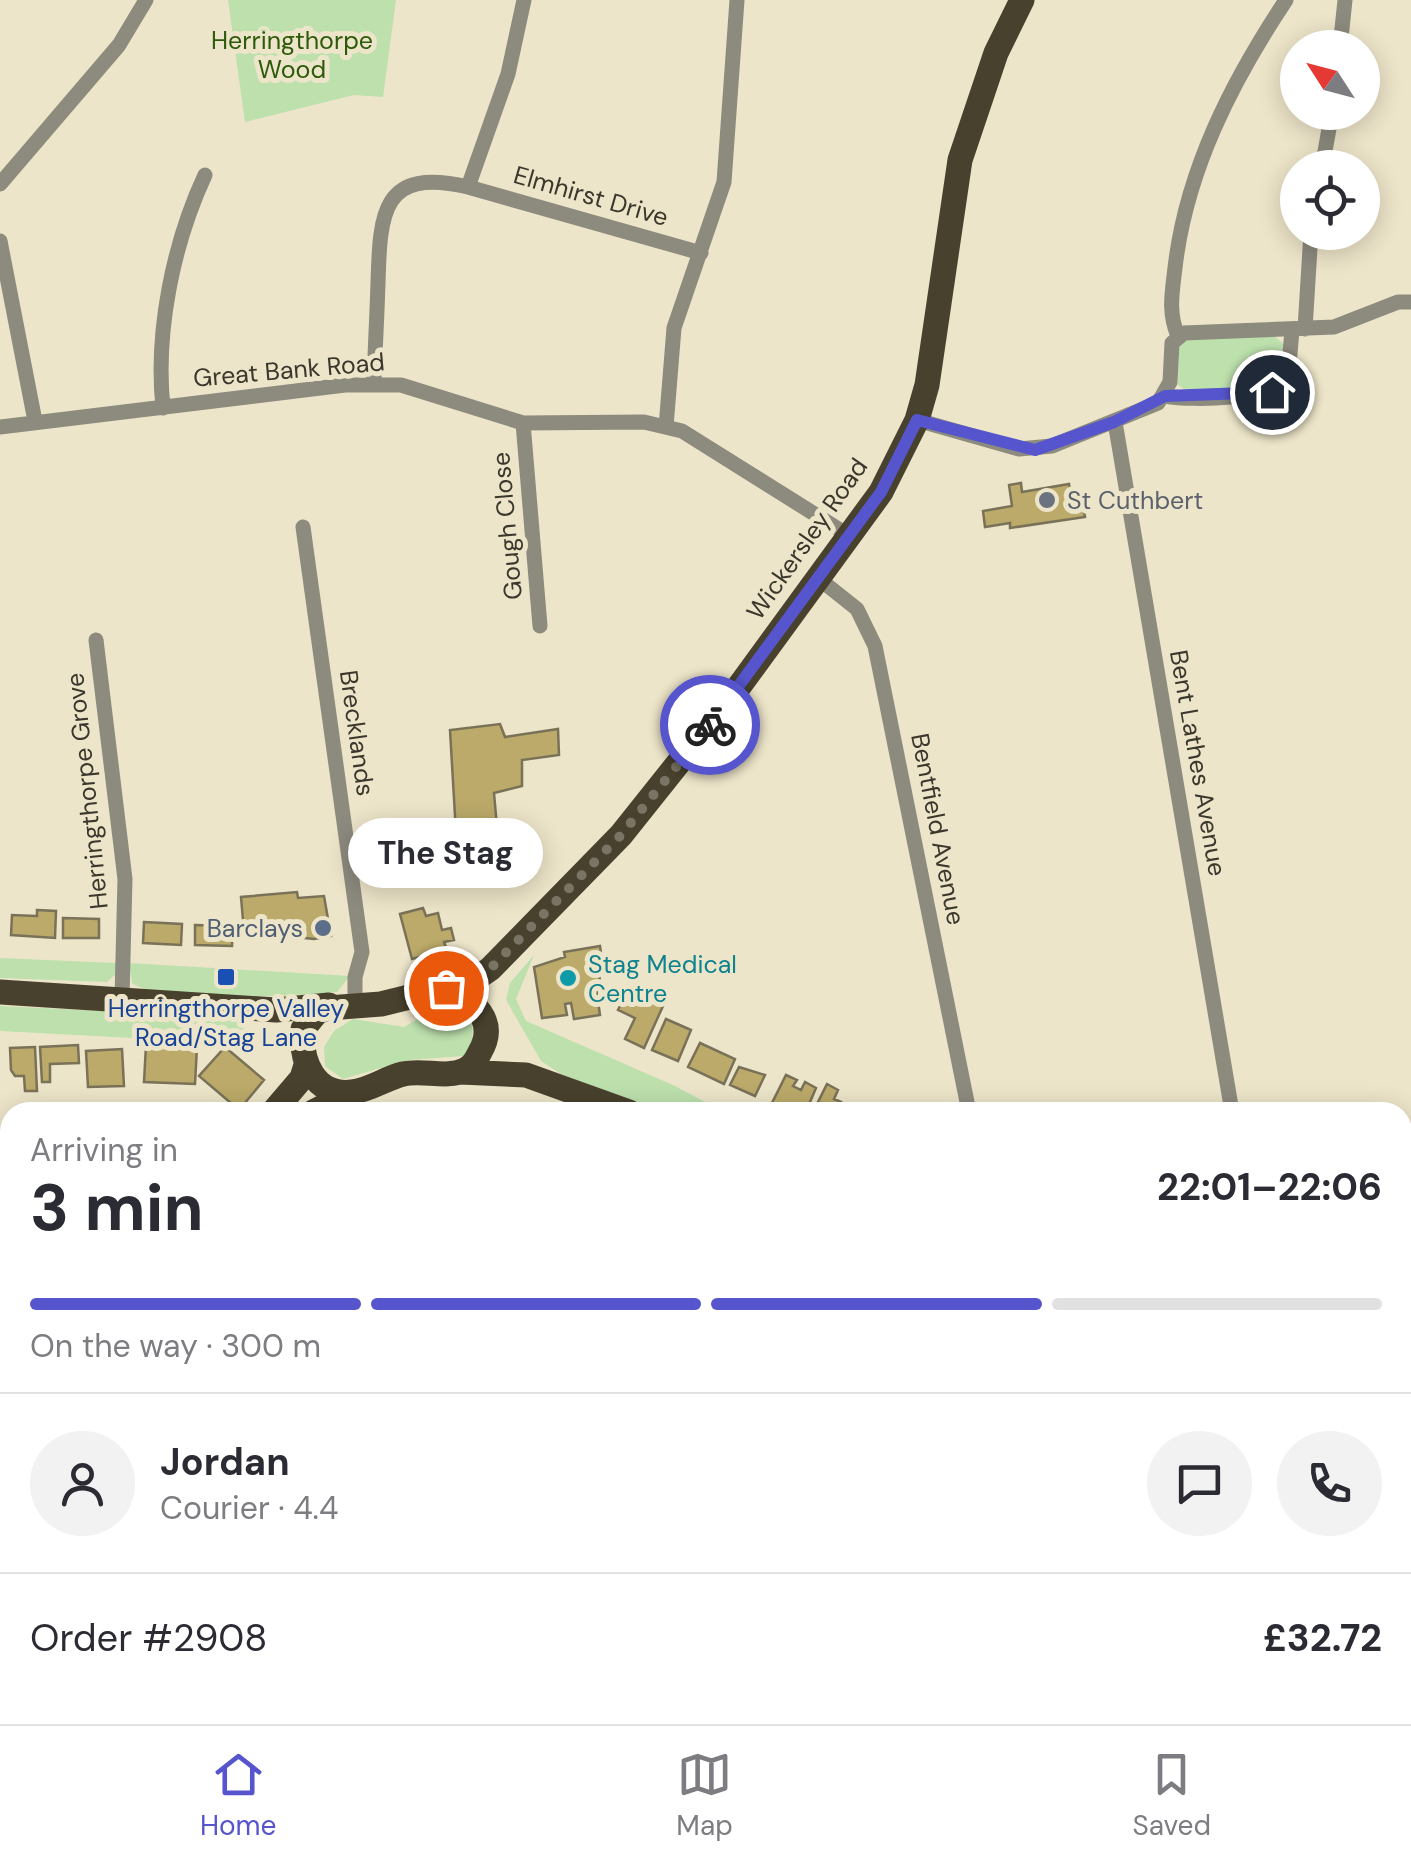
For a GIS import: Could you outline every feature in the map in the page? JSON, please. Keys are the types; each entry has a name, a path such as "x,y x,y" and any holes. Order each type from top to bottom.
{"main road":[{"name":"Wickersley Road","path":"0,992 276,1010 410,999 468,984 490,969 654,797 881,492 917,420 934,354 960,160 996,53 1022,0"},
{"path":"462,1072 473,1064 485,1044 484,997 490,969"},
{"path":"446,988 470,999 486,1026 526,1074"},
{"path":"282,1102 302,1078 304,1029 311,1018 348,1005"},
{"path":"276,1010 327,1088 352,1092"},
{"path":"332,1102 405,1074 462,1072 526,1074 602,1102"}],"street":[{"path":"0,184 119,46 146,0"},
{"path":"468,187 508,74 524,0"},
{"path":"666,427 674,328 724,182 737,0"},
{"path":"1178,336 1171,320 1179,231 1195,174 1236,83 1286,0"},
{"path":"1342,30 1344,0"},
{"path":"163,408 161,368 177,258 190,206 205,175"},
{"name":"Elmhirst Drive","path":"374,383 380,221 386,207 403,188 416,182 468,187 701,253"},
{"path":"0,241 35,422"},
{"path":"917,420 1035,450 1114,422 1165,396 1272,392 1288,376 1309,250"},
{"path":"1165,396 1172,343 1178,336 1191,332 1334,326 1398,302 1411,302"},
{"name":"Great Bank Road","path":"0,427 374,383 421,390 523,423 644,422 666,427 698,439 848,535"},
{"name":"Bent Lathes Avenue","path":"1114,422 1230,1102"},
{"name":"Gough Close","path":"523,423 540,626"},
{"name":"Brecklands","path":"303,527 362,952 348,1005"},
{"name":"Bentfield Avenue","path":"818,578 857,609 875,646 967,1102"},
{"name":"Herringthorpe Grove","path":"96,640 125,880 122,998"}],"green space":[{"name":"Herringthorpe Wood","path":"228,0 396,0 383,97 354,95 245,122"},
{"path":"1274,336 1284,344 1282,374 1265,388 1191,394 1178,385 1179,346 1184,340"},
{"path":"534,955 516,999 526,1021 705,1102 630,1102 561,1074 541,1061 506,1000 510,983"},
{"path":"0,958 116,963 116,974 107,982 0,978"},
{"path":"129,963 350,976 337,992 198,996 132,983"},
{"path":"445,1003 461,1007 472,1025 471,1043 464,1056 408,1060 343,1079 325,1066 324,1047 334,1031 353,1019 404,1027"},
{"path":"0,1006 246,1018 244,1041 0,1031"}],"building":[{"name":"St Cuthbert","path":"1021,483 1022,492 1069,484 1071,494 1081,493 1085,517 1010,528 1010,523 985,527 983,511 1012,506 1009,485"},
{"path":"500,724 505,737 558,729 559,755 522,760 522,786 494,793 497,827 456,833 450,730"},
{"path":"297,892 298,898 324,896 331,936 314,939 244,932 241,897"},
{"path":"423,908 426,916 438,913 442,930 451,928 454,940 444,942 447,950 412,959 400,914"},
{"path":"37,910 56,911 55,938 11,935 12,915 37,916"},
{"path":"63,918 99,919 99,938 63,938"},
{"path":"144,922 182,924 181,945 143,943"},
{"path":"195,925 233,926 232,946 195,945"},
{"name":"Stag Medical Centre","path":"600,946 603,968 598,969 601,986 596,987 600,1015 574,1019 571,1003 565,1004 567,1015 542,1018 534,967 565,957 564,952"},
{"path":"628,990 663,1006 644,1048 625,1039 635,1018 618,1010"},
{"path":"666,1019 691,1030 678,1061 652,1050"},
{"path":"700,1043 735,1059 724,1084 688,1067"},
{"path":"78,1045 79,1063 50,1064 50,1082 42,1082 40,1047"},
{"path":"146,1045 197,1047 195,1084 144,1082"},
{"path":"35,1047 37,1091 25,1091 24,1076 15,1076 11,1070 10,1048"},
{"path":"225,1047 264,1080 246,1102 230,1102 199,1076"},
{"path":"122,1049 124,1086 88,1087 86,1051"},
{"path":"739,1067 765,1075 755,1096 730,1085"},
{"path":"786,1075 797,1080 793,1086 801,1090 805,1082 816,1088 810,1102 772,1102"},
{"path":"827,1084 838,1090 834,1099 841,1102 818,1102"}],"way so far":[{"path":"446,988 468,984 490,969 621,835 710,725"}],"place":[{"name":"St Cuthbert","path":"1047,500"},
{"name":"Barclays","path":"323,928"},
{"name":"Herringthorpe Valley Road/Stag Lane","path":"226,977"},
{"name":"Stag Medical Centre","path":"568,978"},
{"name":"The Stag","path":"446,988"}],"route":[{"path":"710,725 881,492 917,420 1035,450 1114,422 1158,403 1165,396 1186,399 1272,392"}]}
